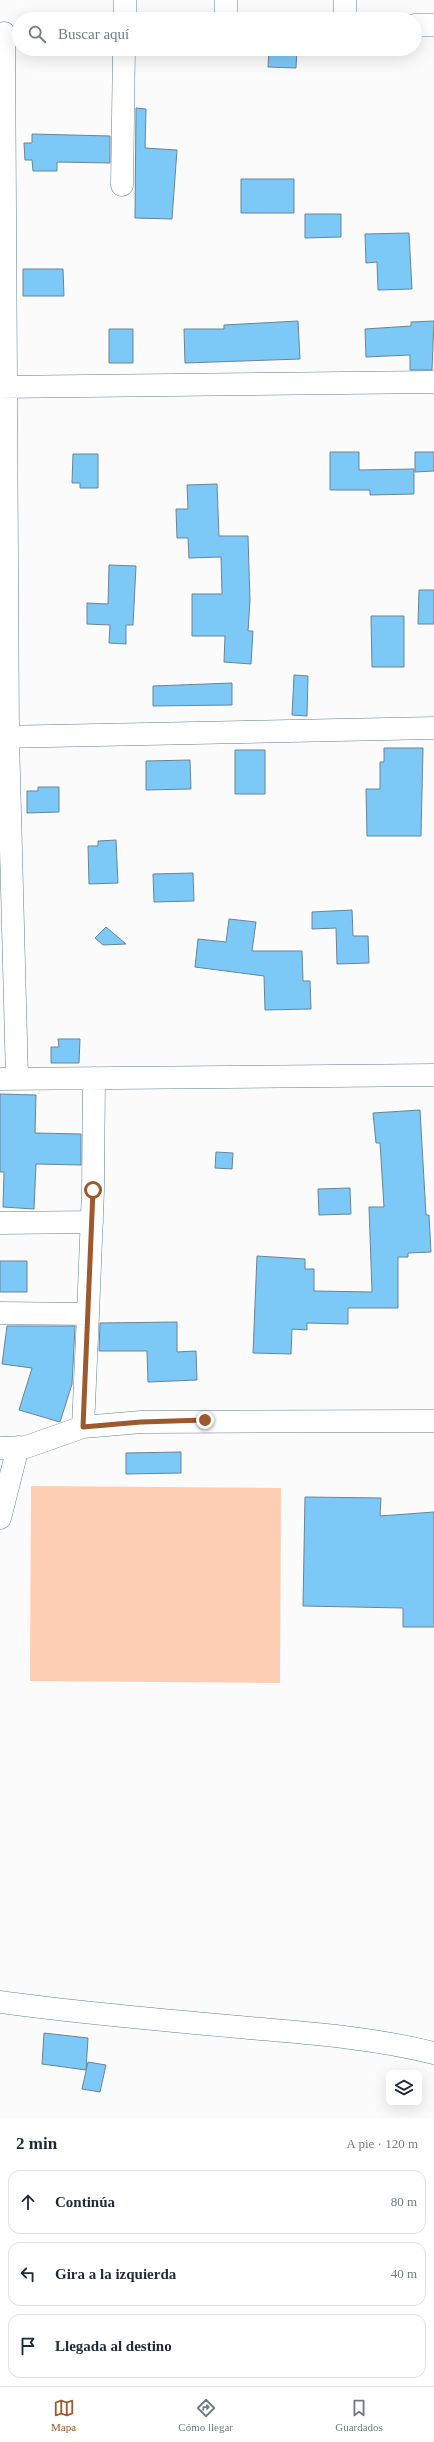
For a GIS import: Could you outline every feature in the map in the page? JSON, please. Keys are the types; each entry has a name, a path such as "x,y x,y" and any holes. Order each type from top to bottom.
{"street":[{"path":"125,0 125,12"},
{"path":"226,0 226,12"},
{"path":"345,0 345,12"},
{"path":"422,25 434,25"},
{"path":"8,34 3,386 4,737 9,1079 434,1075"},
{"path":"122,185 124,56"},
{"path":"3,386 434,382"},
{"path":"4,737 434,728"},
{"path":"83,1427 92,1222 94,1078"},
{"path":"0,1222 92,1222"},
{"path":"0,1313 88,1314"},
{"path":"0,1518 9,1448 26,1447 83,1427 141,1422 205,1420 434,1421"},
{"path":"0,2002 81,2013 329,2035 408,2047 434,2054"}],"shaded area":[{"path":"31,1486 281,1488 280,1683 30,1681"}],"building":[{"path":"269,56 297,56 296,68 268,67"},
{"path":"136,108 146,109 145,148 177,150 172,219 135,218"},
{"path":"32,134 110,136 110,163 57,162 57,171 33,171 32,160 25,160 24,143 32,143"},
{"path":"241,179 294,179 294,213 241,213"},
{"path":"305,214 341,214 341,237 305,238"},
{"path":"409,233 412,289 378,290 377,262 366,263 365,234"},
{"path":"23,269 63,269 64,296 23,296"},
{"path":"298,321 300,359 185,363 184,329 224,329 224,325"},
{"path":"434,321 432,370 410,370 410,355 366,357 365,329 411,326 411,322"},
{"path":"109,329 133,329 133,363 109,363"},
{"path":"330,452 359,452 359,470 414,469 414,494 370,495 370,490 330,490"},
{"path":"415,452 434,452 434,471 415,472"},
{"path":"73,454 98,454 98,488 80,488 80,483 72,483"},
{"path":"217,484 219,536 248,536 250,601 248,631 253,631 251,664 224,662 225,636 192,636 192,594 222,594 221,557 189,558 188,538 177,538 176,509 188,509 187,485"},
{"path":"109,565 136,566 133,625 126,625 126,644 109,643 110,625 87,624 87,603 108,604"},
{"path":"419,590 434,590 434,624 418,624"},
{"path":"371,616 404,616 404,667 372,667"},
{"path":"294,675 308,676 307,716 292,715"},
{"path":"232,683 232,705 153,706 153,686"},
{"path":"384,748 423,748 421,836 367,836 366,789 380,789 380,762 384,762"},
{"path":"235,750 265,750 265,794 235,794"},
{"path":"190,760 191,789 146,790 146,761"},
{"path":"38,787 59,787 59,812 27,813 27,791 38,791"},
{"path":"116,840 118,883 89,884 88,846 98,846 98,841"},
{"path":"193,873 194,901 154,902 153,874"},
{"path":"352,910 353,936 368,936 369,963 337,964 336,928 312,929 312,912"},
{"path":"229,919 256,922 252,951 302,951 303,981 310,981 311,1009 265,1010 264,976 195,967 198,939 226,942"},
{"path":"106,927 126,944 103,945 95,938"},
{"path":"58,1039 80,1039 79,1063 51,1063 51,1047 59,1047"},
{"path":"0,1094 36,1095 35,1133 81,1134 81,1165 36,1164 34,1209 3,1207 4,1172 0,1172"},
{"path":"420,1110 426,1215 429,1215 431,1252 408,1253 408,1257 398,1257 398,1308 348,1308 348,1324 307,1323 307,1330 292,1329 291,1354 253,1353 257,1256 305,1259 305,1269 314,1269 314,1291 372,1292 369,1207 384,1207 380,1143 376,1143 373,1113"},
{"path":"216,1152 233,1153 232,1169 215,1168"},
{"path":"350,1188 351,1214 319,1215 318,1189"},
{"path":"0,1261 27,1261 27,1292 0,1292"},
{"path":"177,1322 177,1352 196,1351 197,1380 148,1382 147,1351 99,1351 100,1323"},
{"path":"7,1326 75,1326 72,1384 60,1422 19,1410 32,1368 2,1364"},
{"path":"181,1452 181,1473 126,1474 126,1453"},
{"path":"305,1497 381,1498 380,1516 434,1512 434,1627 403,1627 403,1608 303,1606"},
{"path":"44,2033 88,2038 86,2070 42,2064"},
{"path":"88,2062 106,2065 100,2092 82,2089"}],"route":[{"path":"93,1190 83,1427 141,1422 205,1420"}]}
